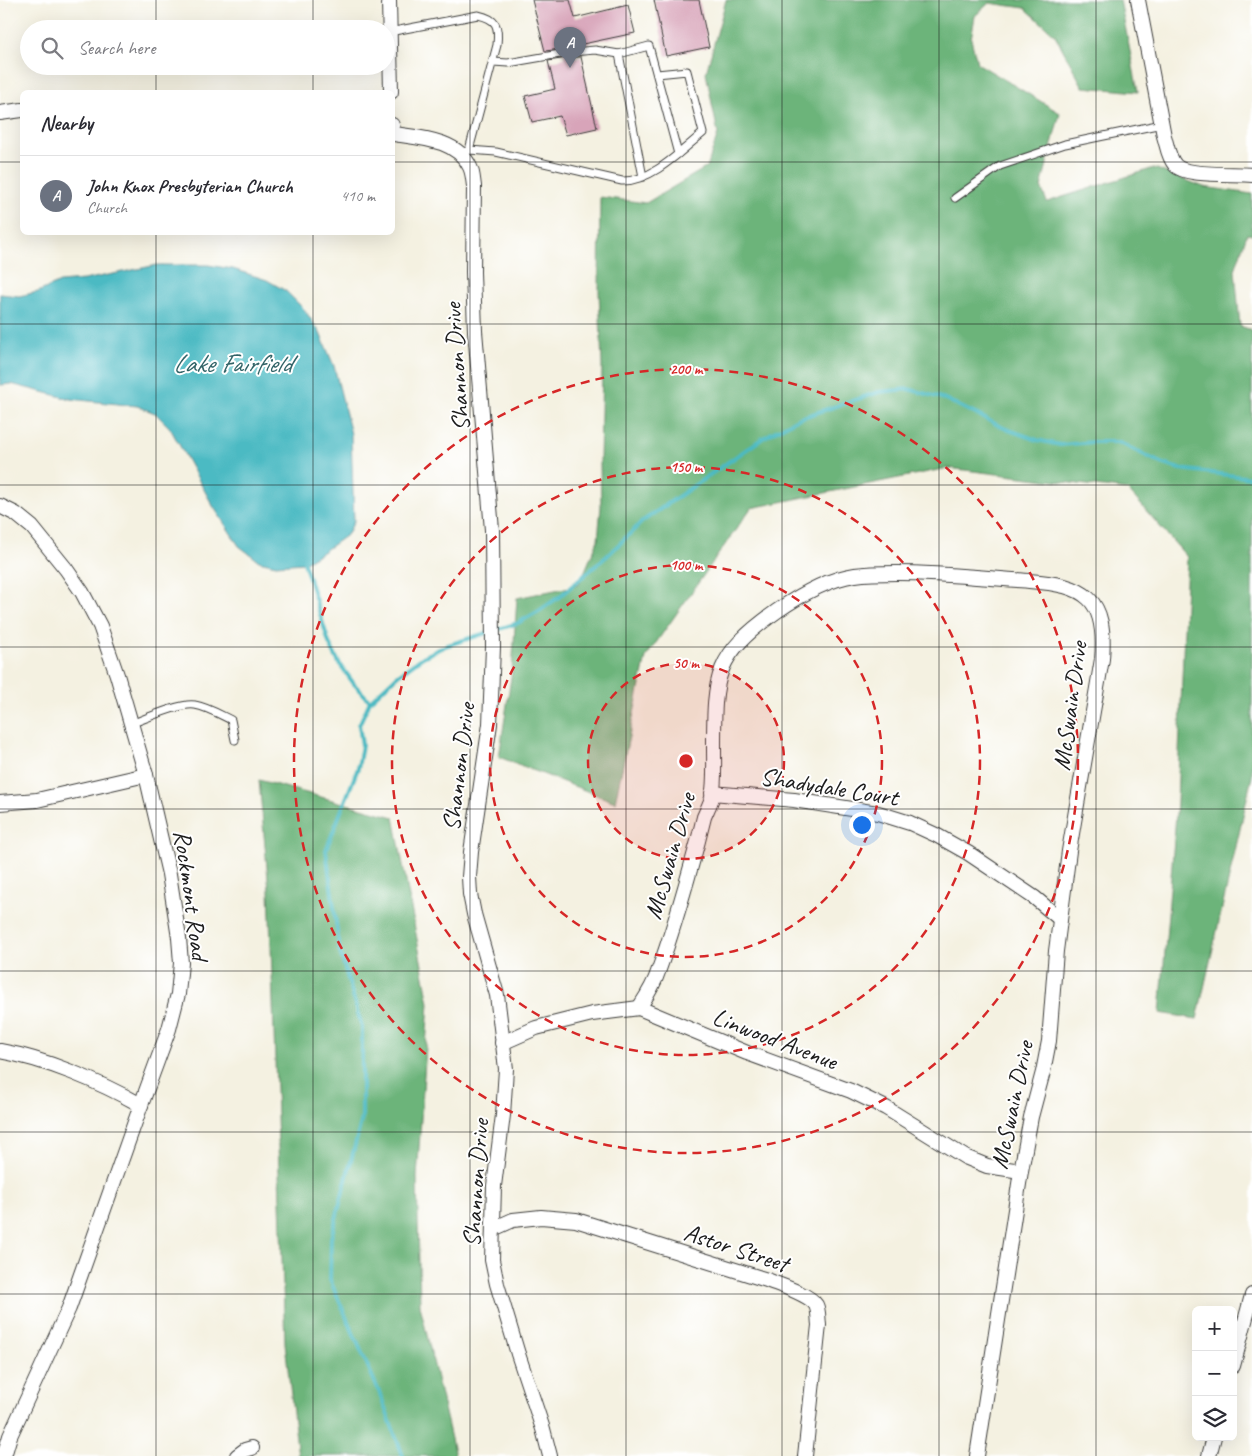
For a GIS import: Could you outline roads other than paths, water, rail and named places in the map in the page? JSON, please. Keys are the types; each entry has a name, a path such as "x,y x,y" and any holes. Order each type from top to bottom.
{"street":[{"path":"389,0 389,20"},
{"path":"1138,0 1162,124 1169,155 1174,164 1178,168 1197,173 1252,175"},
{"path":"390,75 391,90"},
{"path":"0,114 20,110"},
{"path":"395,131 424,138 464,152"},
{"name":"Shannon Drive","path":"464,152 473,174 474,186 472,272 492,530 493,623 490,724 470,852 469,877 474,914 497,996 506,1070 494,1186 492,1260 550,1456"},
{"name":"Rockmont Road","path":"0,506 16,514 32,527 66,568 93,610 100,626 117,675 146,775 169,874 179,938 180,963 178,994 169,1030 69,1308 5,1433 4,1456"},
{"name":"McSwain Drive","path":"639,1008 658,973 711,800 715,692 718,678 723,665 736,646 756,626 813,589 832,580 854,575 906,573 1048,582 1073,588 1085,594 1097,609 1102,624 1103,645 1069,851 1056,951 1050,1041 1031,1117 1021,1171 977,1456"},
{"path":"0,803 37,800 146,775"},
{"name":"Shadydale Court","path":"712,793 803,802 878,814 910,823 968,853 1035,898 1060,919"},
{"name":"Linwood Avenue","path":"502,1043 536,1028 592,1014 639,1008 747,1053 851,1092 886,1108 965,1157 987,1166 1021,1171"},
{"path":"0,1052 50,1064 91,1080 141,1105"},
{"name":"Astor Street","path":"493,1229 513,1220 541,1217 576,1220 767,1280 795,1291 811,1301 818,1310 819,1325 805,1456"},
{"path":"1237,1351 1252,1295"},
{"path":"1209,1456 1213,1441"},
{"path":"236,1456 252,1448"}],"lane":[{"path":"395,31 478,15 492,20 497,26 497,45 493,62 464,152 496,152 622,181 632,181 644,177 678,154 703,133 687,71 657,74"},
{"path":"572,52 595,50 619,54 649,46 678,154"},
{"path":"493,62 508,63 560,54"},
{"path":"619,54 644,177"},
{"path":"955,198 1000,166 1065,144 1162,124"},
{"path":"131,724 161,712 193,704 212,710 231,720 234,740"}],"water":[{"name":"Lake Fairfield","path":"157,265 208,265 233,269 267,280 286,291 304,309 320,333 334,366 351,434 354,521 348,534 304,563 276,565 259,561 239,546 213,506 170,428 155,413 137,406 70,399 11,384 0,385 0,294 19,296 38,292 60,282 84,280"}],"waterway":[{"path":"403,1456 380,1394 330,1280 331,1238 362,1118 362,1027 340,952 326,850 358,768 362,745 359,725 370,701 398,675 423,657 445,646 518,623 539,611 559,597 607,556 643,521 763,438 797,419 879,392 908,389 945,399 1006,429 1037,440 1060,445 1118,442 1163,464 1180,469 1252,478"},
{"path":"303,559 329,643 339,663 354,684 370,701"}],"place":[{"name":"John Knox Presbyterian Church","path":"570,68"}]}
